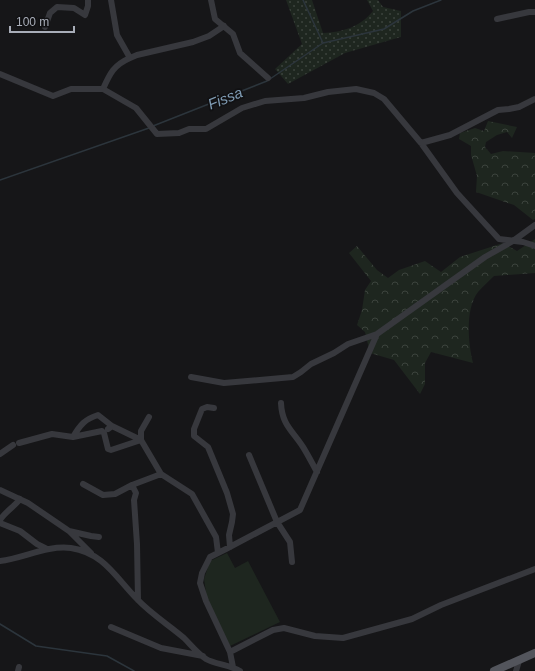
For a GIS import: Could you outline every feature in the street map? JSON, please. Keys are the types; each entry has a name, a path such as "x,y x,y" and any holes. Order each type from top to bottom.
{"main road":[{"path":"494,671 534,655"}],"street":[{"path":"44,27 50,13 57,7 74,8 85,15 88,0"},
{"path":"111,0 117,34 130,58"},
{"path":"211,0 215,19 233,34 240,53 268,78"},
{"path":"497,19 535,12"},
{"path":"103,89 110,72 121,62 136,55 194,42 209,36 224,26"},
{"path":"0,74 53,96 71,89 103,89 136,108 157,134 178,133 189,128 206,129 242,108 265,101 304,98 328,92 356,89 374,92 384,99 421,143 457,193 500,239 523,242 535,246"},
{"path":"421,143 450,135 498,110 518,107 535,99"},
{"path":"191,377 224,383 293,377 311,364 334,353 348,344 377,334 485,257 535,226"},
{"path":"233,667 230,652 206,601 200,582 202,573 210,557 300,510 377,334"},
{"path":"281,403 281,414 284,422 302,446 317,472"},
{"path":"214,408 202,409 194,429 194,436 208,447 227,494 233,514 229,535 230,547"},
{"path":"73,437 88,418 98,415 112,426 141,440"},
{"path":"149,417 141,432 141,440 161,474 192,494 216,537 218,553"},
{"path":"0,454 16,444 52,434 73,437 102,431 112,426"},
{"path":"102,431 104,433 108,449 111,450 141,440"},
{"path":"249,455 277,522 290,542 292,562"},
{"path":"83,484 103,495 115,494 132,485 161,474"},
{"path":"132,485 136,493 134,500 137,544 138,600"},
{"path":"0,490 28,503 69,530 92,554 105,563 138,600 207,660 233,667 240,671"},
{"path":"20,500 14,507 2,516 0,521 20,531 37,544 47,549"},
{"path":"69,530 98,537"},
{"path":"71,548 91,536"},
{"path":"0,555 2,561 47,549 71,548 92,554"},
{"path":"230,652 273,630 284,628 315,636 343,638 412,619 441,605 535,569"},
{"path":"111,627 161,648 180,653 203,656"},
{"path":"516,671 519,661"}],"green space":[{"path":"286,0 312,0 323,33 344,30 357,25 373,11 367,0 378,0 383,7 401,11 401,37 345,53 288,84 275,69 302,44"},
{"path":"488,121 517,127 512,138 507,132 497,135 486,142 485,147 491,154 503,151 535,153 535,219 533,220 514,205 476,192 477,176 471,155 471,146 459,139 460,133 475,128 484,131"},
{"path":"535,239 535,273 494,276 478,292 474,299 469,317 469,336 473,363 431,352 425,363 425,384 420,394 394,360 370,353 365,332 357,325 362,310 365,290 371,281 349,253 357,246 377,270 388,278 399,270 425,261 441,272 460,257 503,243 517,251"},
{"path":"227,553 235,568 248,561 280,622 230,646 207,599 204,579 210,561"}],"waterway":[{"path":"303,0 323,43"},
{"name":"Fissa","path":"153,126 267,81 323,43 384,29 413,11 441,0"},
{"name":"Fissa","path":"0,180 149,128"},
{"path":"0,624 36,646 107,656 134,671"}]}
